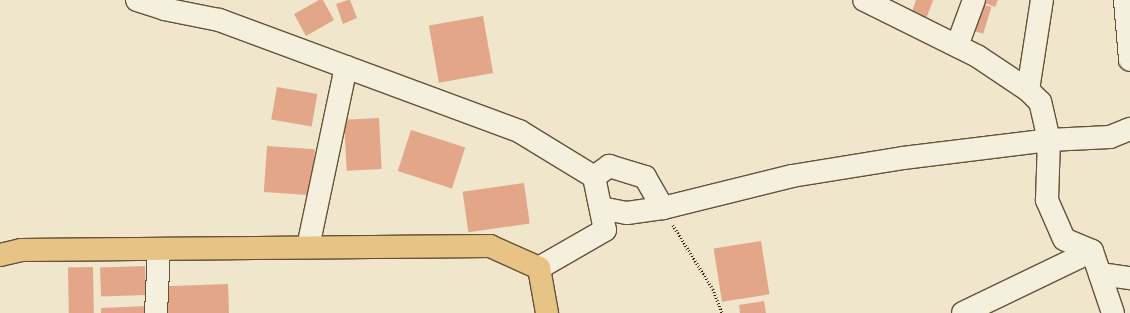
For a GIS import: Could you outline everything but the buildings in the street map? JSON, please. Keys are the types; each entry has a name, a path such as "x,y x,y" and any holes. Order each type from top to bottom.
{"main road":[{"path":"0,255 21,250 490,246 539,268 547,313"}],"street":[{"path":"137,0 164,9 219,20 519,131 594,177 605,230 539,268"},
{"path":"203,0 219,20"},
{"path":"864,0 977,56 1028,90 1040,102 1049,140 1047,200 1064,239 1092,251 1113,313"},
{"path":"958,46 974,0"},
{"path":"1028,90 1042,0"},
{"path":"1124,0 1130,60"},
{"path":"308,247 346,67"},
{"path":"600,208 627,213 663,208 792,176 903,158 1049,140 1110,137 1130,129"},
{"path":"594,177 609,166 645,177 663,208"},
{"path":"156,313 159,249"},
{"path":"963,313 1092,251"},
{"path":"1100,274 1130,278"}],"path":[{"path":"663,208 713,289 722,313"}]}
